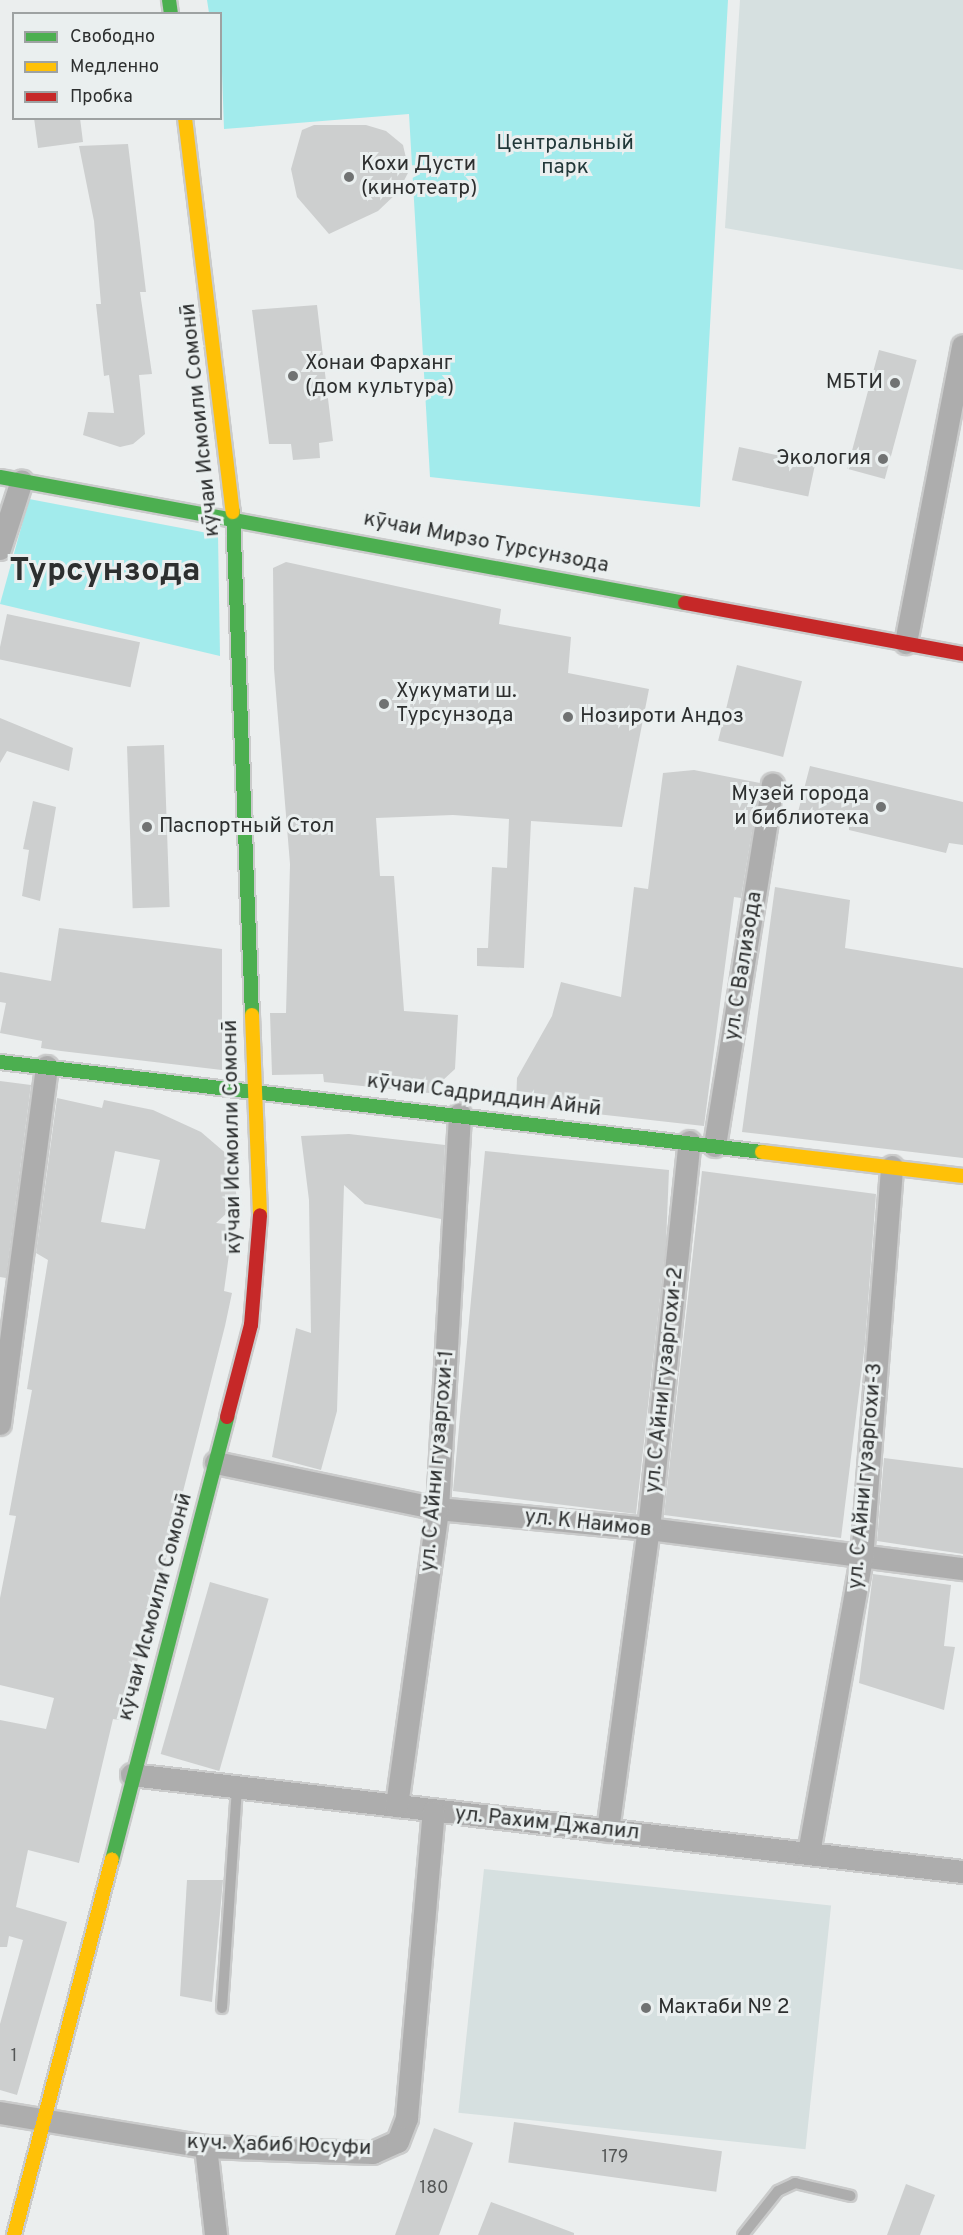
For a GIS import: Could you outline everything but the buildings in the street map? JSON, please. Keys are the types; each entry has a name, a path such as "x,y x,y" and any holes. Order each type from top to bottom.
{"street":[{"name":"кӯчаи Исмоили Сомонӣ","path":"14,2235 251,1325 260,1227 234,517 185,120"},
{"path":"906,643 963,346"},
{"name":"кӯчаи Мирзо Турсунзода","path":"0,477 234,517 963,654"},
{"path":"0,549 22,481"},
{"name":"ул. С Вализода","path":"715,1146 773,785"},
{"name":"кӯчаи Садриддин Айнӣ","path":"0,1062 255,1090 963,1176"},
{"path":"0,1424 47,1067"},
{"name":"ул. С Айни гузаргохи-1","path":"397,1806 438,1509 460,1115"},
{"name":"ул. С Айни гузаргохи-2","path":"608,1831 649,1529 690,1142"},
{"name":"ул. С Айни гузаргохи-3","path":"809,1853 862,1559 892,1167"},
{"name":"ул. К Наимов","path":"216,1463 438,1509 649,1529 862,1559 963,1569"},
{"name":"ул. Рахим Джалил","path":"132,1775 963,1872"},
{"name":"куч. Ҳабиб Юсуфи","path":"0,2113 206,2147 373,2153 398,2142 407,2118 434,1812"},
{"path":"206,2147 216,2235"}],"lane":[{"path":"222,2008 237,1787"},
{"path":"743,2235 778,2191 795,2182 851,2196"}],"shaded area":[{"path":"740,0 963,0 963,270 725,228"},
{"name":"Мактаби № 2","path":"484,1869 831,1905 805,2149 458,2113"}],"green space":[{"name":"Центральный парк","path":"207,0 728,0 700,507 430,477 409,114 224,129 222,12 209,12"},
{"path":"29,499 218,535 220,656 0,604"}],"traffic: fast":[{"path":"169,0 171,12"},
{"path":"0,477 685,603"},
{"path":"233,512 252,1015"},
{"path":"0,1062 762,1152"},
{"path":"112,1860 227,1417"}],"traffic: slow":[{"path":"185,120 233,512"},
{"path":"252,1015 260,1215"},
{"path":"762,1152 963,1176"},
{"path":"14,2235 112,1860"}],"traffic: jam":[{"path":"685,603 963,654"},
{"path":"227,1417 251,1325 260,1215"}],"place":[{"name":"Кохи Дусти (кинотеатр)","path":"349,177"},
{"name":"Хонаи Фарханг (дом культура)","path":"293,376"},
{"name":"МБТИ","path":"895,383"},
{"name":"Экология","path":"883,459"},
{"name":"Хукумати ш. Турсунзода","path":"384,704"},
{"name":"Нозироти Андоз","path":"568,717"},
{"name":"Музей города и библиотека","path":"881,807"},
{"name":"Паспортный Стол","path":"147,827"},
{"name":"Мактаби № 2","path":"646,2008"}],"district":[{"name":"Турсунзода","path":"105,573"}]}
